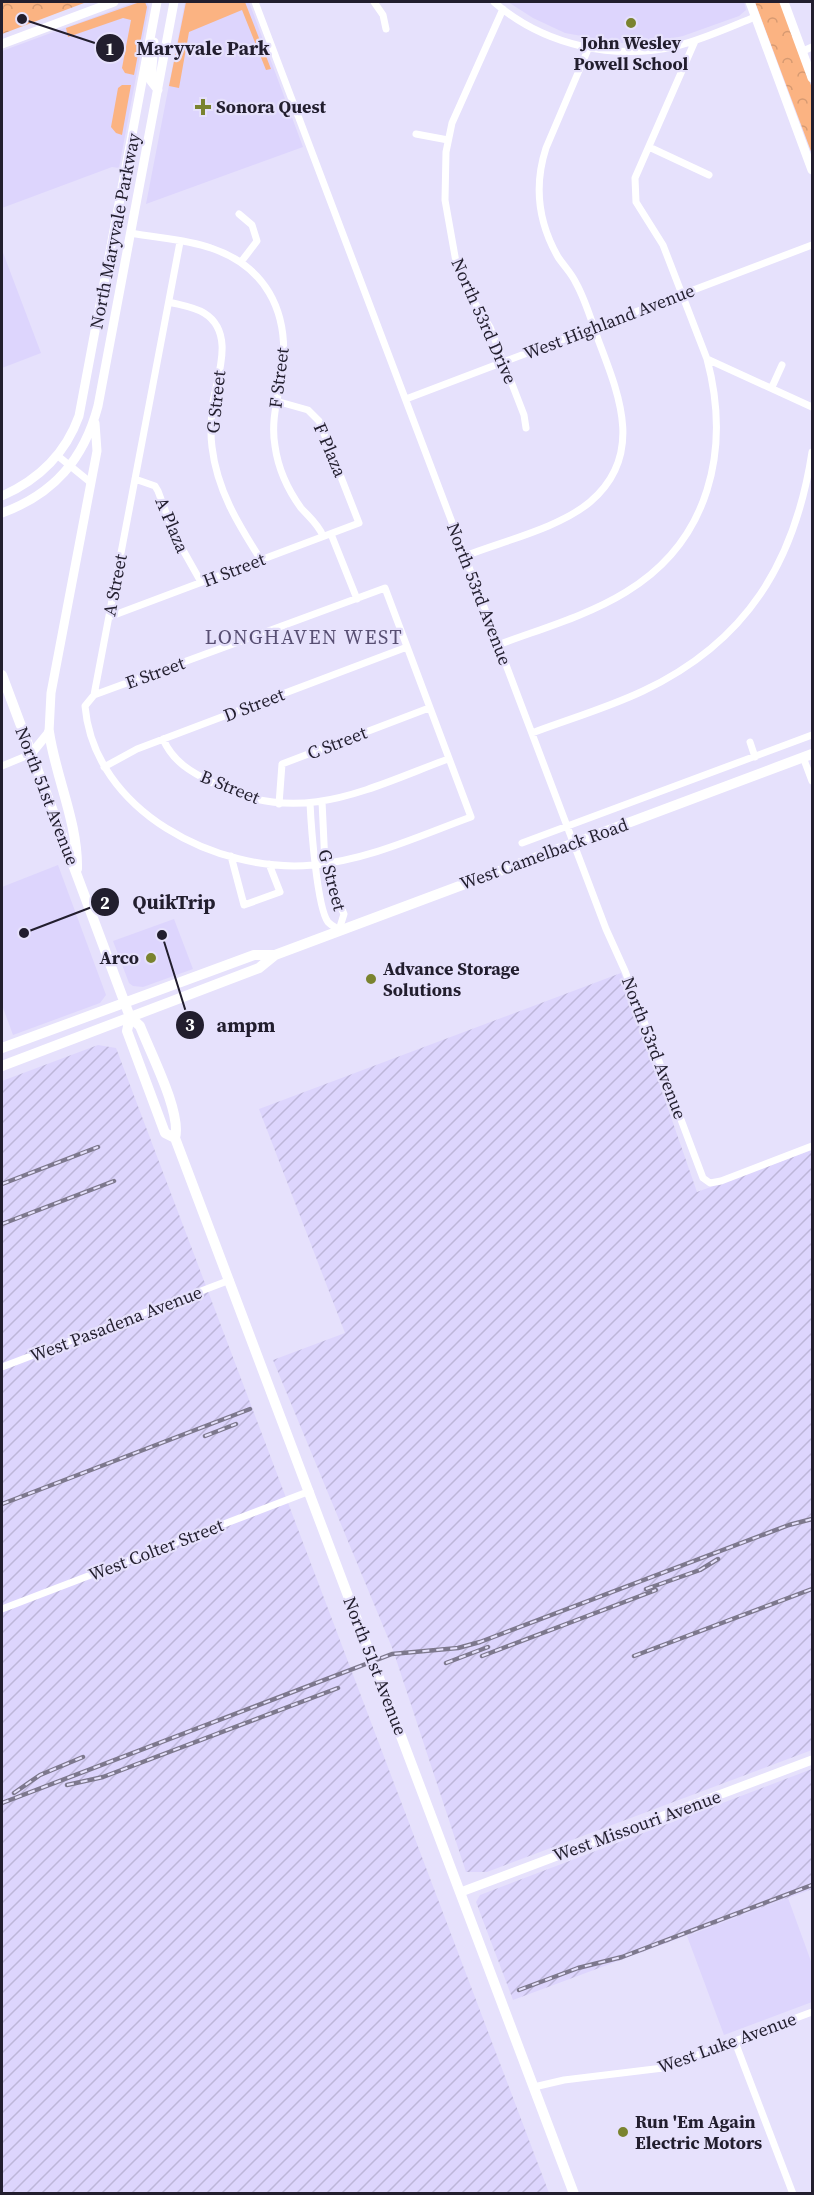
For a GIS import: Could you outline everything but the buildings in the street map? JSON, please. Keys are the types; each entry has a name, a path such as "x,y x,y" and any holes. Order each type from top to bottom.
{"main road":[{"name":"North 51st Avenue","path":"2,675 130,1017 140,1026 168,1099 178,1127 175,1138 574,2193"},
{"path":"50,732 56,771 77,840 77,876"},
{"name":"West Camelback Road","path":"2,1066 259,968 275,955 339,930 808,756"},
{"name":"West Camelback Road","path":"2,1048 254,955 275,955"}],"street":[{"path":"2,44 114,2"},
{"name":"North Maryvale Parkway","path":"2,496 31,480 58,456 79,416 157,2"},
{"name":"North Maryvale Parkway","path":"2,513 48,490 72,466 86,443 94,421 174,2"},
{"name":"North 53rd Avenue","path":"255,2 573,844 617,958 625,971 703,1178 710,1183 721,1181 813,1146"},
{"path":"374,2 383,15 386,29"},
{"path":"494,2 544,33 589,47 639,51 695,41 756,17"},
{"path":"750,2 813,170"},
{"path":"784,2 813,78"},
{"name":"North 53rd Drive","path":"503,9 466,90 448,140 444,191 451,246 466,289 490,327 524,415 526,428"},
{"path":"153,28 154,56 151,81 158,90"},
{"path":"498,645 626,593 657,568 684,537 703,501 716,461 717,403 707,359 663,245 634,195 635,178 695,41"},
{"path":"465,556 567,517 590,502 609,478 621,444 623,418 618,393 576,283 547,234 537,194 546,147 589,47"},
{"path":"802,51 813,47"},
{"path":"132,144 149,134"},
{"path":"416,134 448,140"},
{"path":"649,147 710,175"},
{"path":"239,214 252,225 256,241 241,262"},
{"name":"F Street","path":"131,233 209,247 241,262 264,285 280,315 284,345 273,427 274,445 282,472 296,500 327,535 357,599"},
{"name":"A Street","path":"180,242 94,695 85,706 86,717 104,767 132,802 166,829 231,856 269,864 314,865 370,854 471,817 448,759"},
{"name":"West Highland Avenue","path":"406,399 813,245"},
{"name":"G Street","path":"169,302 202,311 211,319 220,333 223,348 211,418 213,457 231,511 261,560"},
{"path":"707,359 813,407"},
{"path":"772,387 782,365"},
{"name":"F Plaza","path":"276,401 308,410 319,421 359,524"},
{"name":"North Maryvale Parkway","path":"50,732 51,693 98,438 94,421"},
{"path":"531,733 642,691 683,668 719,640 756,600 780,564 800,515 813,452"},
{"path":"58,456 90,482"},
{"name":"A Plaza","path":"135,479 155,486 158,490 174,534 201,582"},
{"name":"H Street","path":"109,617 359,524"},
{"name":"E Street","path":"94,695 385,588 407,647"},
{"path":"407,647 448,759"},
{"name":"D Street","path":"104,767 128,753 163,739 407,647"},
{"name":"C Street","path":"279,804 282,764 429,708"},
{"path":"2,766 31,754 50,732"},
{"name":"West Camelback Road","path":"522,843 813,735"},
{"name":"B Street","path":"163,739 173,758 201,777 239,794 279,804 336,800 448,759"},
{"path":"750,742 755,757"},
{"path":"808,756 813,781"},
{"name":"G Street","path":"310,803 314,865 327,921 339,930 344,914 328,879 325,864 322,801"},
{"path":"231,856 244,904 280,892 269,864"},
{"name":"West Pasadena Avenue","path":"2,1367 230,1280"},
{"name":"West Colter Street","path":"2,1609 310,1491"},
{"name":"West Missouri Avenue","path":"461,1892 813,1760"},
{"name":"West Luke Avenue","path":"534,2087 564,2080 663,2068 813,2012"},
{"path":"735,2042 793,2193"}],"shaded area":[{"path":"135,2 147,2 149,7 119,168 112,167 2,208 2,51"},
{"path":"185,2 249,2 303,147 146,204"},
{"name":"John Wesley Powell School","path":"508,2 744,2 746,10 739,16 683,36 655,42 621,43 565,33 533,18"},
{"path":"2,250 41,353 2,368"},
{"path":"58,865 106,995 100,1003 13,1035 2,1005 2,887"},
{"path":"174,919 193,969 143,987 133,986 129,983 113,941"},
{"path":"621,973 697,1192 812,1150 812,1750 487,1872 466,1872 393,1650 273,1360 345,1333 259,1109"},
{"path":"98,1045 116,1048 549,2193 2,2194 2,1081"},
{"path":"812,1769 812,1889 513,2000 476,1902 480,1895"},
{"path":"788,1898 812,1964 812,2002 724,2035 687,1936"}],"green space":[{"path":"2,2 83,2 84,3 2,34"},
{"path":"145,2 147,7 134,75 125,73 122,68 131,20 123,18 68,37 66,28"},
{"path":"186,2 245,2 271,69 266,70 242,10 189,32 179,88 169,86"},
{"path":"755,2 780,2 812,88 812,154"},
{"path":"122,85 131,85 122,135 116,133 111,127 118,88"}],"railway":[{"path":"2,1184 98,1147"},
{"path":"2,1224 114,1181"},
{"path":"2,1504 250,1409"},
{"path":"205,1436 236,1424"},
{"path":"2,1803 392,1654 458,1648 480,1642 789,1525 812,1519"},
{"path":"646,1589 700,1570 718,1559"},
{"path":"634,1656 812,1589"},
{"path":"482,1656 656,1590"},
{"path":"446,1663 488,1647"},
{"path":"67,1785 103,1777 338,1688"},
{"path":"14,1793 40,1775 83,1757"},
{"path":"519,1990 578,1968 622,1957 812,1885"}],"place":[{"name":"Maryvale Park","path":"22,19"},
{"name":"John Wesley Powell School","path":"631,23"},
{"name":"Sonora Quest","path":"203,107"},
{"name":"QuikTrip","path":"24,933"},
{"name":"ampm","path":"162,935"},
{"name":"Arco","path":"151,958"},
{"name":"Advance Storage Solutions","path":"371,979"},
{"name":"Run 'Em Again Electric Motors","path":"623,2132"}],"district":[{"name":"LONGHAVEN WEST","path":"304,637"}]}
